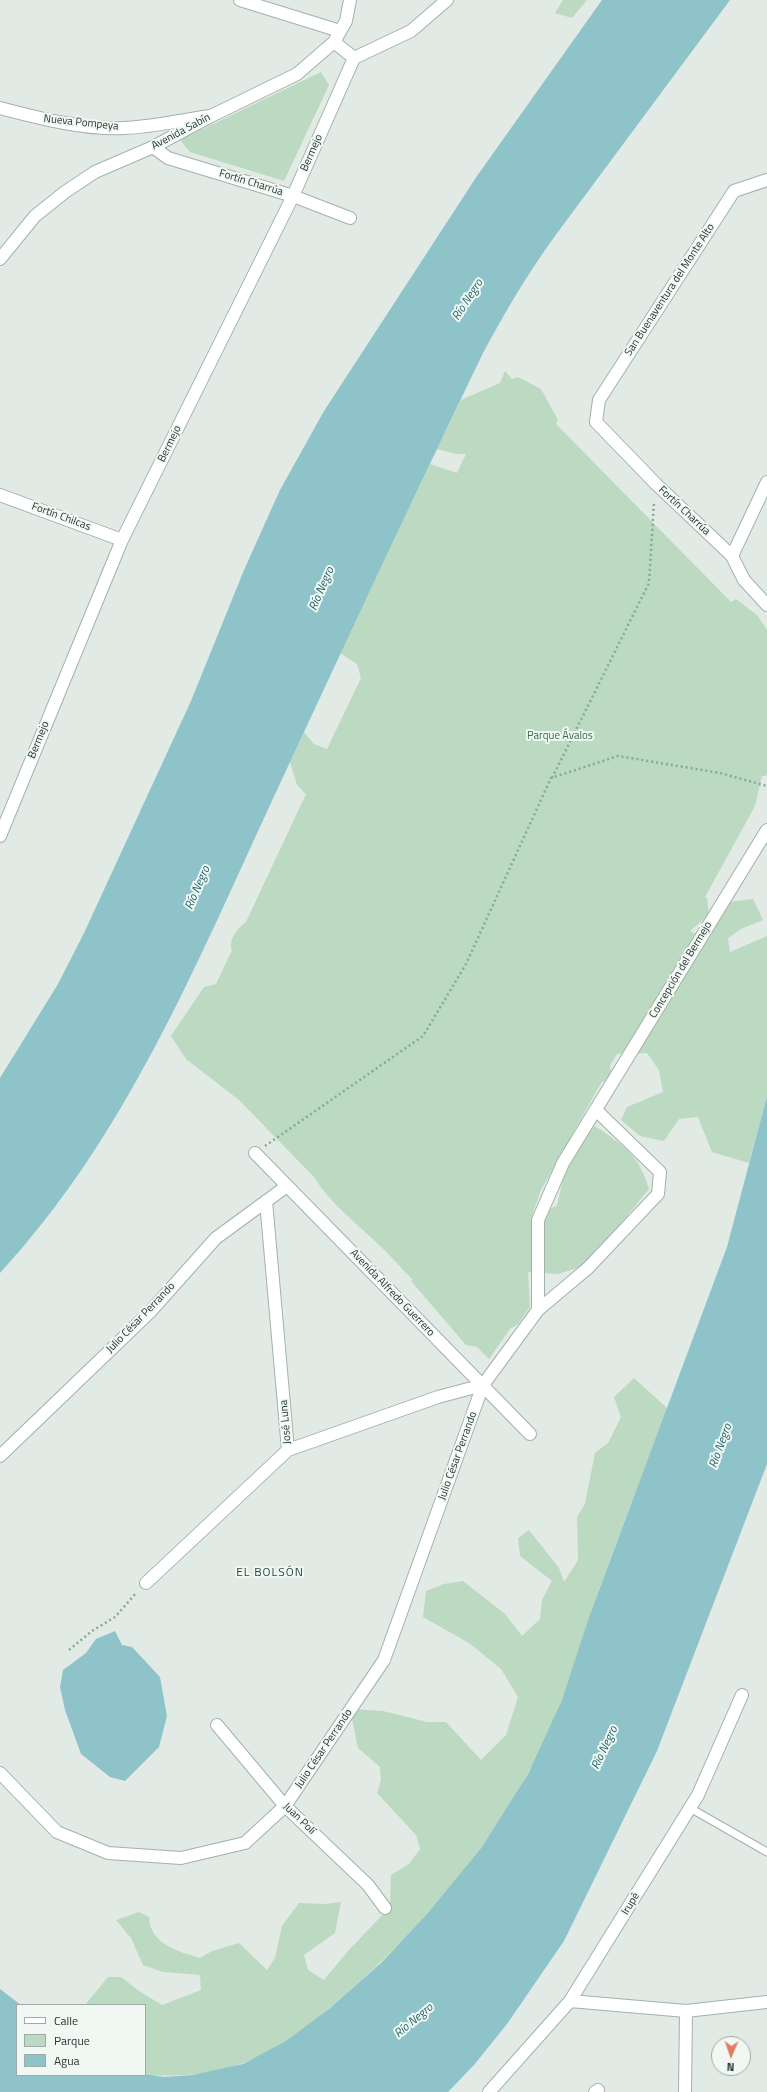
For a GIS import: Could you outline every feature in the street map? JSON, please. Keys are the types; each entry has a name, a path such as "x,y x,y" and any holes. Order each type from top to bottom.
{"street":[{"path":"240,0 340,31"},
{"name":"Avenida Sabín","path":"0,259 35,216 95,172 153,147 211,116 297,74 334,42 346,21 350,0"},
{"path":"334,42 354,58 411,31 447,0"},
{"name":"Bermejo","path":"0,836 122,540 293,196 354,58"},
{"name":"Nueva Pompeya","path":"0,108 36,118 80,125 124,128 211,116"},
{"name":"Fortín Charrúa","path":"153,147 168,158 293,196 350,218"},
{"name":"San Buenaventura del Monte Alto","path":"596,422 599,400 734,191 767,180"},
{"name":"Fortín Charrúa","path":"596,422 656,484 732,556 744,580 767,605"},
{"path":"732,556 767,482"},
{"name":"Fortín Chilcas","path":"0,495 122,540"},
{"name":"Concepción del Bermejo","path":"538,1310 538,1220 563,1163 767,830"},
{"path":"288,1450 438,1397 483,1386 538,1310 588,1268 658,1194 660,1172 596,1110"},
{"name":"Avenida Alfredo Guerrero","path":"255,1153 530,1434"},
{"name":"Julio César Perrando","path":"0,1456 150,1312 216,1238 287,1186"},
{"name":"José Luna","path":"146,1583 288,1450 266,1201"},
{"name":"Julio César Perrando","path":"0,1773 57,1832 108,1853 181,1858 245,1843 285,1806 384,1660 483,1386"},
{"name":"Irupé","path":"489,2092 570,2001 698,1795 742,1695"},
{"name":"Juan Polí","path":"217,1725 285,1806 368,1885 385,1908"},
{"path":"570,2001 686,2011 767,2002"},
{"path":"685,2092 686,2011"}],"lane":[{"path":"690,1808 767,1852"}],"path":[{"path":"255,1153 423,1036 466,964 551,778 649,583 656,484"},
{"path":"551,778 618,756 720,773 767,786"},
{"path":"70,1650 92,1631 115,1617 128,1600 146,1583"}],"green space":[{"path":"563,0 587,0 572,18 555,13"},
{"path":"321,72 329,85 284,181 190,152 180,140"},
{"name":"Parque Ávalos","path":"505,371 512,379 518,377 541,389 558,420 556,424 731,602 736,599 757,615 767,630 767,774 766,776 762,776 755,806 705,897 707,898 709,915 690,931 700,936 729,902 753,899 763,920 741,929 728,938 730,952 767,936 767,1096 749,1163 712,1152 698,1117 679,1119 664,1141 640,1136 621,1120 627,1107 663,1092 659,1070 647,1053 617,1054 610,1066 612,1075 601,1083 541,1190 532,1215 557,1206 563,1179 575,1147 595,1126 615,1140 635,1159 645,1177 649,1189 587,1265 558,1274 528,1272 530,1307 518,1324 510,1329 489,1359 477,1347 466,1345 411,1281 413,1280 327,1195 314,1177 239,1100 186,1059 171,1036 204,987 216,984 232,950 231,942 234,934 246,922 306,794 297,785 290,762 304,732 314,744 327,749 361,678 357,664 340,653 430,464 457,473 466,454 456,454 437,449 461,400 500,383"},
{"path":"634,1378 668,1409 598,1591 567,1689 547,1737 533,1764 511,1804 491,1834 448,1891 424,1918 374,1968 336,2003 298,2033 272,2050 232,2067 194,2074 169,2076 146,2074 146,2004 86,2004 108,1977 121,1977 139,1991 162,2005 201,1990 200,1975 163,1972 143,1965 131,1938 116,1920 139,1912 149,1917 154,1934 166,1945 200,1958 212,1951 239,1943 267,1970 275,1958 282,1926 299,1903 325,1904 341,1902 335,1933 304,1955 308,1970 324,1980 348,1951 390,1907 391,1875 409,1864 420,1849 416,1835 377,1793 381,1780 380,1767 358,1748 350,1709 383,1711 427,1722 446,1722 481,1760 506,1735 518,1697 501,1669 469,1643 423,1617 426,1591 444,1584 463,1581 505,1614 522,1636 540,1619 542,1600 552,1581 520,1556 518,1538 529,1530 559,1568 564,1582 578,1560 577,1517 585,1504 595,1453 608,1443 621,1417 614,1397"}],"water":[{"name":"Río Negro","path":"602,0 730,0 545,250 526,278 500,323 483,353 429,465 214,927 154,1049 121,1108 84,1166 44,1221 0,1273 0,1078 58,984 84,933 191,701 244,570 280,490 324,411 477,176"},
{"name":"Río Negro","path":"767,1096 767,1464 657,1751 564,1941 507,2024 474,2065 448,2092 0,2092 0,1989 20,2004 16,2004 16,2076 146,2076 146,2074 164,2077 192,2075 243,2064 286,2041 329,2009 382,1962 428,1913 482,1847 528,1774 562,1700 589,1617 727,1247"},
{"path":"115,1631 122,1645 132,1647 160,1677 167,1716 159,1747 125,1781 110,1777 81,1754 65,1710 60,1687 63,1670 86,1653 96,1639"}],"district":[{"name":"EL BOLSÓN","path":"270,1573"}]}
